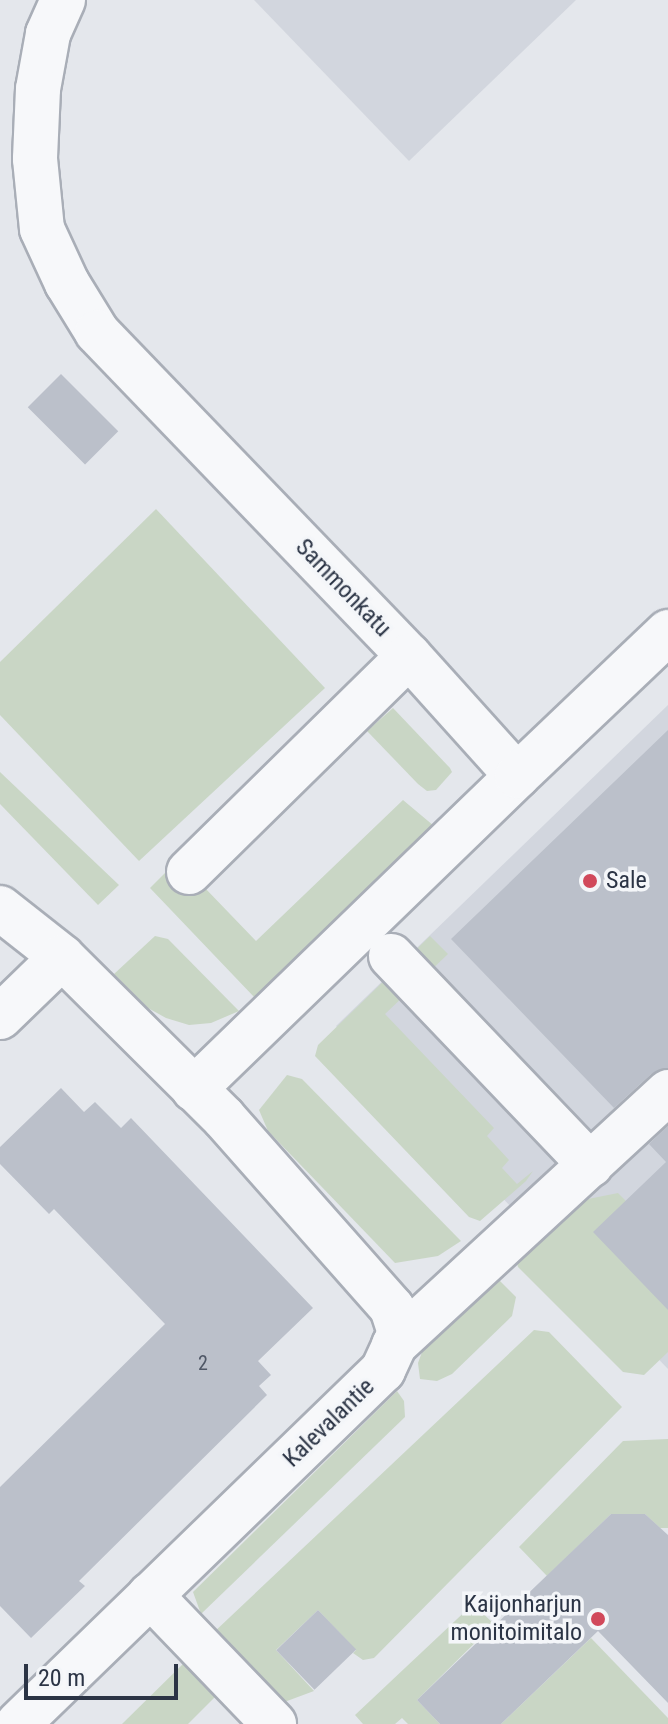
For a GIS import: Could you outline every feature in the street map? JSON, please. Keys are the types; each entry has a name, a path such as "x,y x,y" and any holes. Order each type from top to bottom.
{"street":[{"name":"Sammonkatu","path":"63,0 48,34 38,89 35,159 42,229 67,283 97,332 409,656 517,776"},
{"path":"194,1089 668,632"},
{"path":"189,872 409,656"},
{"path":"0,877 62,957"},
{"path":"0,908 62,957 194,1089 392,1308 400,1333 394,1345"},
{"path":"391,956 591,1165"},
{"path":"0,1017 62,957"},
{"name":"Kalevalantie","path":"18,1724 383,1370 394,1345 668,1092"},
{"path":"150,1595 274,1724"}],"shaded area":[{"path":"254,0 576,0 409,161"},
{"path":"668,705 668,1369 336,1026"}],"green space":[{"path":"156,509 325,688 139,861 0,715 0,662"},
{"path":"393,708 450,768 452,772 436,790 427,791 418,784 367,731"},
{"path":"0,772 119,885 98,905 0,804"},
{"path":"403,800 434,826 255,998 150,888 178,860 256,941"},
{"path":"155,936 168,939 239,1011 211,1023 189,1025 148,1008 114,974"},
{"path":"430,936 448,954 385,1014 494,1128 487,1136 509,1160 502,1168 517,1184 533,1171 526,1181 480,1221 469,1217 315,1056 318,1045"},
{"path":"287,1075 302,1079 461,1241 438,1256 395,1263 268,1131 259,1110"},
{"path":"618,1193 626,1201 668,1310 668,1352 644,1375 623,1372 518,1267 516,1260 568,1203"},
{"path":"497,1278 516,1297 512,1316 452,1374 437,1381 420,1379 418,1363 426,1341"},
{"path":"534,1330 549,1332 622,1407 374,1658 363,1660 353,1653 356,1650 318,1610 276,1650 314,1691 279,1704 212,1634"},
{"path":"397,1391 404,1401 405,1417 201,1614 193,1592"},
{"path":"668,1439 668,1528 660,1528 645,1514 611,1514 547,1576 519,1547 623,1441"},
{"path":"473,1604 494,1624 417,1700 440,1724 408,1724 402,1718 395,1724 363,1724 355,1715"},
{"path":"591,1638 668,1718 668,1724 501,1724"},
{"path":"186,1661 216,1696 188,1724 122,1724"}],"building":[{"path":"61,374 118,431 85,465 28,407"},
{"name":"Sale","path":"668,730 668,1068 651,1074 614,1108 451,939"},
{"path":"61,1088 84,1112 95,1102 121,1128 131,1118 313,1308 258,1361 271,1375 259,1386 267,1395 79,1581 85,1586 31,1638 0,1606 0,1487 165,1324 54,1209 49,1214 0,1164 0,1147"},
{"path":"668,1126 668,1310 593,1232 666,1162 649,1144"},
{"name":"Kaijonharjun monitoimitalo","path":"611,1514 645,1514 668,1535 668,1703 598,1631 501,1724 440,1724 417,1700"},
{"path":"318,1610 356,1650 314,1690 276,1650"}],"place":[{"name":"Sale","path":"590,881"},
{"name":"Kaijonharjun monitoimitalo","path":"598,1619"}]}
